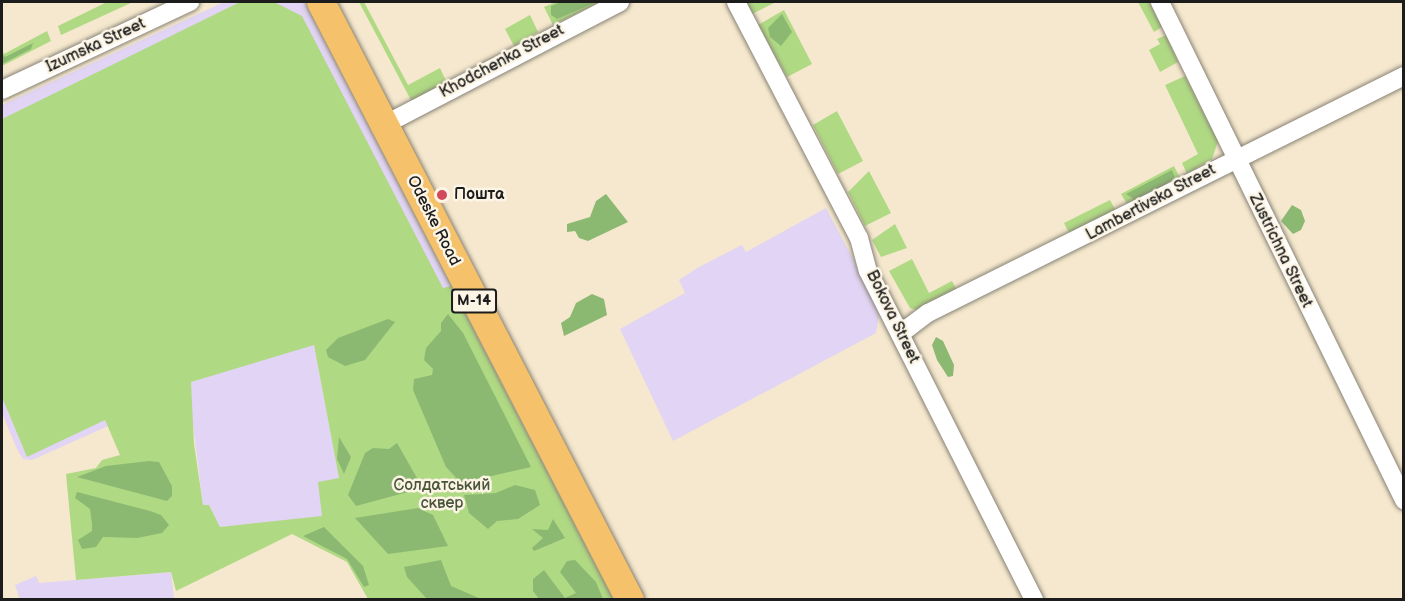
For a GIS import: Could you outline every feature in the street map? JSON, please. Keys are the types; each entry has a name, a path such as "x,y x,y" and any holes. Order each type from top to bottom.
{"highway":[{"name":"Odeske Road","path":"321,2 630,600"}],"street":[{"name":"Izumska Street","path":"2,90 190,2"},
{"name":"Khodchenka Street","path":"384,125 620,2"},
{"name":"Bokova Street","path":"736,2 859,238 868,271 1034,600"},
{"name":"Zustrichna Street","path":"1160,2 1225,132 1234,159 1404,500"},
{"name":"Lambertivska Street","path":"900,334 928,313 1108,227 1234,159 1404,76"}],"shaded area":[{"path":"224,2 304,2 451,286 314,345 339,478 322,517 220,527 209,505 203,505 190,400 194,399 105,420 108,426 32,460 23,459 17,449 2,413 2,105"},
{"path":"826,208 875,300 879,316 876,333 673,441 620,329 685,293 679,280 699,267 742,245 746,252"},
{"path":"171,572 174,599 20,600 15,585 36,576 39,583"}],"green space":[{"path":"107,2 133,2 61,35 58,26"},
{"name":"Солдатський сквер","path":"240,2 274,2 302,16 443,288 451,286 613,599 368,599 347,562 292,534 176,591 171,572 76,580 66,474 96,468 102,460 120,455 105,420 27,457 2,397 2,119","holes":["314,345 339,478 318,482 322,516 220,527 209,505 203,505 194,444 191,382"]},
{"path":"359,2 364,2 408,85 440,68 447,83 412,102"},
{"path":"556,2 600,2 553,25 544,7"},
{"path":"561,2 596,2 557,19 551,15 551,6"},
{"path":"745,2 776,2 752,14"},
{"path":"1138,2 1149,2 1162,27 1154,32"},
{"path":"784,10 812,64 787,77 758,25"},
{"path":"782,14 792,32 781,46 770,37 768,28"},
{"path":"530,15 538,32 514,46 505,29"},
{"path":"47,31 51,41 2,66 2,49 4,54"},
{"path":"1166,35 1178,62 1160,72 1149,50 1160,44 1157,39"},
{"path":"33,43 31,49 2,64 2,54 5,57"},
{"path":"1185,76 1218,141 1212,159 1187,174 1182,163 1198,154 1165,85"},
{"path":"837,111 863,161 838,174 813,125"},
{"path":"1174,166 1180,178 1127,204 1121,194"},
{"path":"1172,170 1175,178 1155,191 1135,200 1126,194"},
{"path":"869,171 891,213 865,226 848,192"},
{"path":"606,194 628,222 588,241 579,238 575,231 567,232 567,224 590,217 596,201"},
{"path":"1110,200 1116,211 1069,233 1064,223"},
{"path":"1292,205 1301,210 1305,221 1301,230 1293,234 1281,221"},
{"path":"895,224 907,248 881,257 872,240"},
{"path":"912,259 929,293 952,281 957,290 917,310 910,308 889,271"},
{"path":"592,294 604,299 607,315 564,336 561,323 570,317 576,303"},
{"path":"448,314 463,333 531,467 461,483 446,467 413,390 414,379 432,375 433,369 424,360 426,348 441,331 441,323"},
{"path":"388,319 395,322 365,360 345,366 328,357 326,350 338,338"},
{"path":"936,337 943,341 954,365 953,376 948,377 937,360 932,345"},
{"path":"339,437 351,457 344,474 337,459"},
{"path":"397,443 421,485 419,489 356,506 348,495 365,453 373,448 389,449"},
{"path":"159,462 172,486 172,496 167,501 77,477 106,466"},
{"path":"515,485 535,490 540,505 518,519 497,521 488,529 469,513 464,495 496,493"},
{"path":"77,492 150,511 161,515 169,525 162,533 137,538 103,537 96,547 82,549 78,540 92,531 92,524 90,509 75,498"},
{"path":"418,508 433,515 448,546 388,554 355,518"},
{"path":"553,519 565,538 534,551 532,548 543,538 532,529 548,530"},
{"path":"324,527 363,566 369,585 364,587 347,559 303,536"},
{"path":"441,560 451,586 481,599 427,599 407,577 404,567"},
{"path":"575,560 596,582 603,599 539,599 533,591 533,579 544,570 565,598 576,593 560,572 567,561"}],"place":[{"name":"Пошта","path":"442,195"}]}
